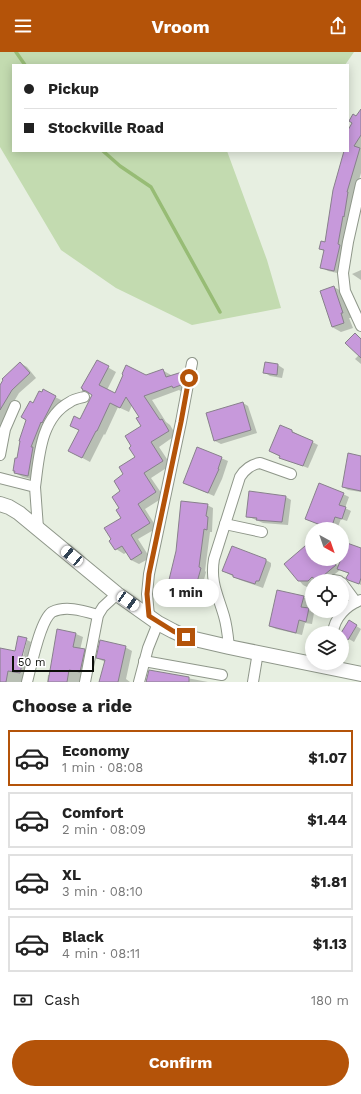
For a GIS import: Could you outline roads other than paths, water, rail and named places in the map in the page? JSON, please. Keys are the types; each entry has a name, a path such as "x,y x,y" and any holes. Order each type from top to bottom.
{"street":[{"path":"361,184 348,242 343,273 345,291 361,326"},
{"path":"139,682 154,619 147,594 149,574 192,363"},
{"path":"38,528 35,487 40,449 46,429 61,408 72,400 84,397"},
{"path":"0,455 5,429 15,406"},
{"path":"229,647 227,625 212,576 214,559 240,477 246,470 260,463 290,474"},
{"path":"0,478 35,487"},
{"path":"0,504 9,507 38,528 117,594 154,619 186,637 229,647 305,661"},
{"path":"225,524 262,532"},
{"path":"335,626 337,619 345,610 359,601 349,590"},
{"path":"85,682 98,615 103,607 117,594"},
{"path":"27,682 36,647 44,624 49,615 58,610 69,609 83,610 98,615"},
{"path":"253,682 258,652"},
{"path":"144,661 222,675"},
{"path":"346,670 361,674"}],"waterway":[{"path":"16,52 24,64"},
{"path":"104,152 120,166 151,187 220,312"}]}
